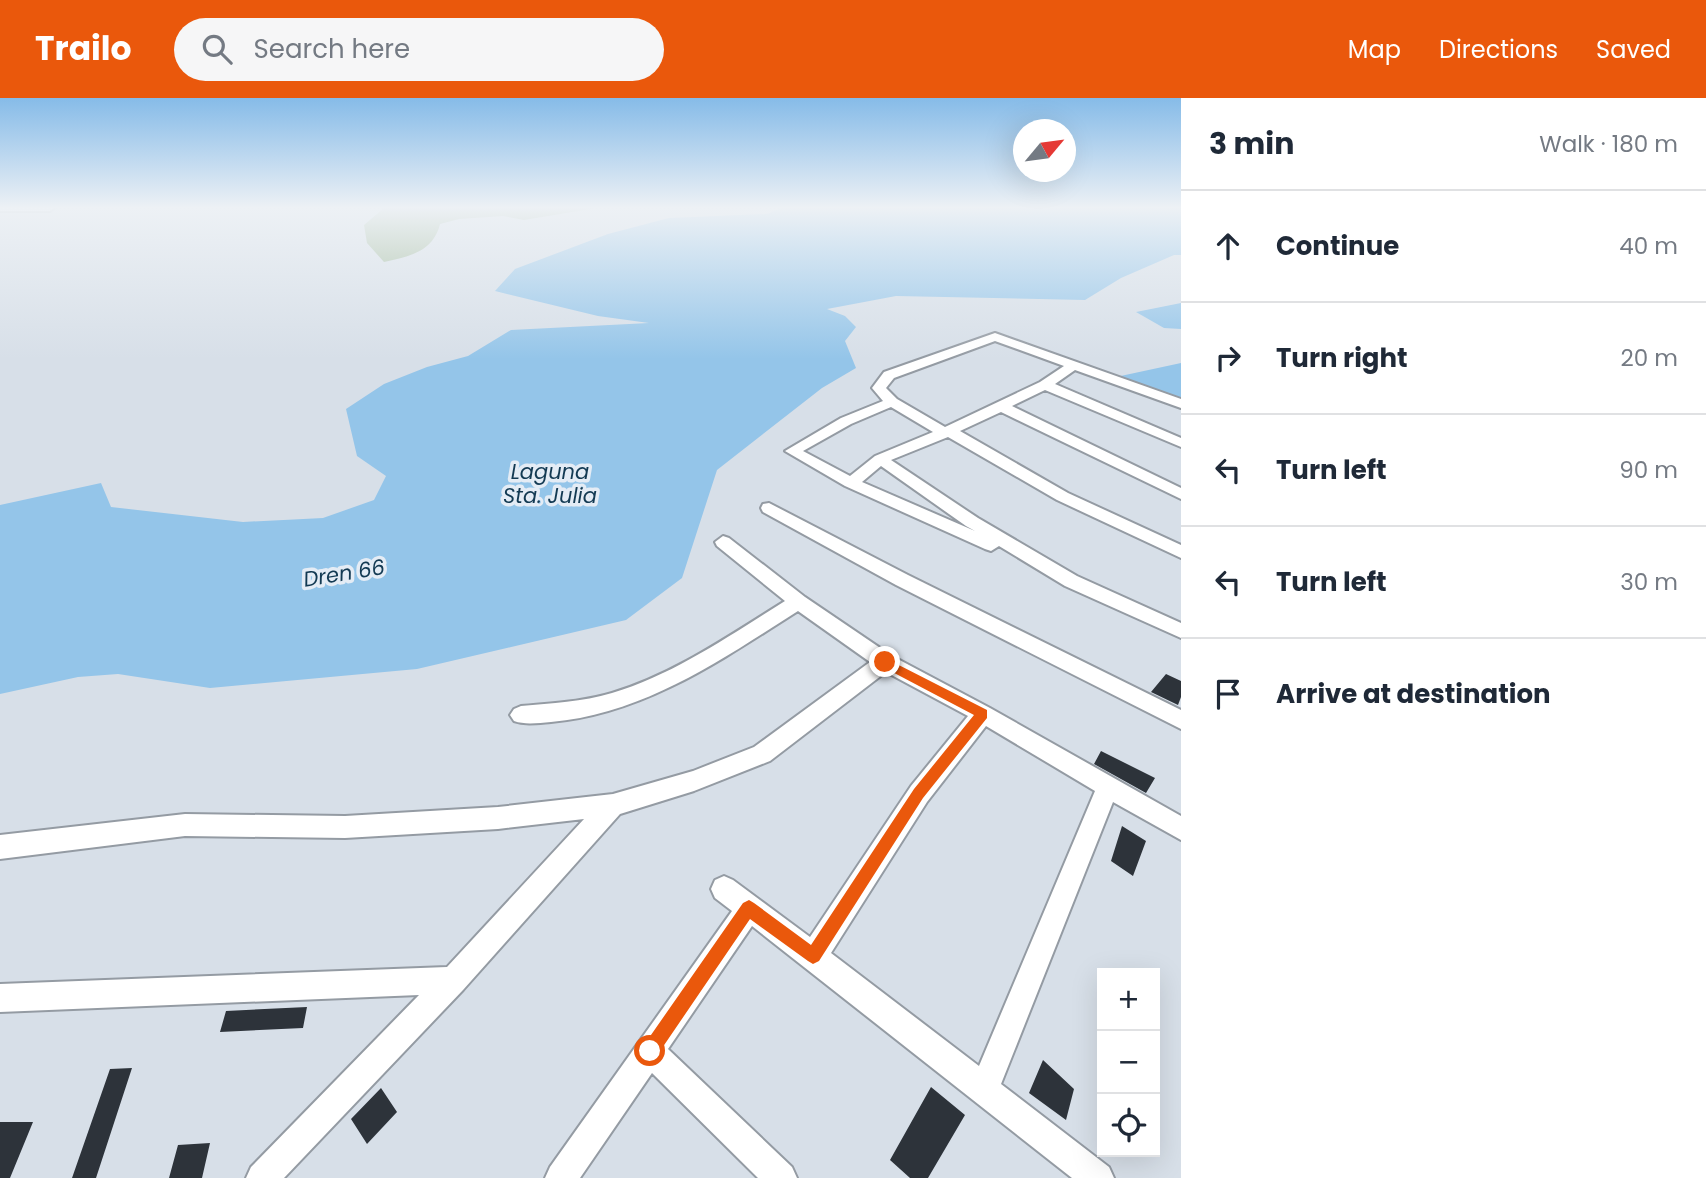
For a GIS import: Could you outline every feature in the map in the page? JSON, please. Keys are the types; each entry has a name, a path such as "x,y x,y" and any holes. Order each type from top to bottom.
{"street":[{"path":"1181,404 995,337 889,374 879,388 892,402 1049,491 1130,531 1181,552"},
{"path":"851,483 880,459 947,432 1045,385 1072,366"},
{"path":"1045,385 1181,443"},
{"path":"892,402 846,421 792,451 851,483 1181,631"},
{"path":"1000,406 1181,495"},
{"path":"880,459 972,522 1072,581"},
{"path":"769,508 902,580 1181,720"},
{"path":"723,542 798,602 885,662 983,714 1181,829"},
{"path":"521,715 581,709 639,692 708,657 798,602"},
{"path":"0,847 185,825 345,827 498,818 613,804 694,781 762,754 885,662"},
{"path":"813,956 919,794 983,714"},
{"path":"984,1089 1108,787"},
{"path":"262,1178 453,980 613,804"},
{"path":"724,889 1098,1178"},
{"path":"561,1178 749,908"},
{"path":"0,998 453,980"},
{"path":"650,1051 780,1178"}],"water":[{"name":"Laguna Sta. Julia","path":"543,258 1166,258 1121,278 1085,300 896,296 827,309 845,316 856,327 845,341 856,368 822,388 717,470 682,578 626,620 417,669 210,688 118,674 78,677 0,694 0,505 101,483 111,507 243,522 323,518 374,500 386,476 357,456 346,409 384,384 427,367 468,356 511,330 649,323 598,316 495,291 515,269"},
{"path":"1181,303 1181,329 1164,328 1136,312"},
{"path":"1181,363 1181,399 1116,377"}],"building":[{"path":"1166,674 1181,681 1178,705 1151,692"},
{"path":"1101,751 1155,778 1146,793 1094,764"},
{"path":"1122,826 1146,841 1133,876 1111,861"},
{"path":"307,1007 303,1028 220,1032 226,1011"},
{"path":"1043,1060 1074,1089 1066,1120 1029,1093"},
{"path":"132,1068 96,1178 72,1178 110,1069"},
{"path":"931,1087 965,1115 928,1178 910,1178 890,1160"},
{"path":"381,1088 397,1112 367,1144 351,1119"},
{"path":"0,1122 33,1122 10,1178 0,1178"},
{"path":"210,1143 202,1178 169,1178 178,1145"}],"route":[{"path":"650,1051 749,908 813,956 919,794 983,714 885,662"}],"water label":[{"name":"Dren 66","path":"344,573"}]}
